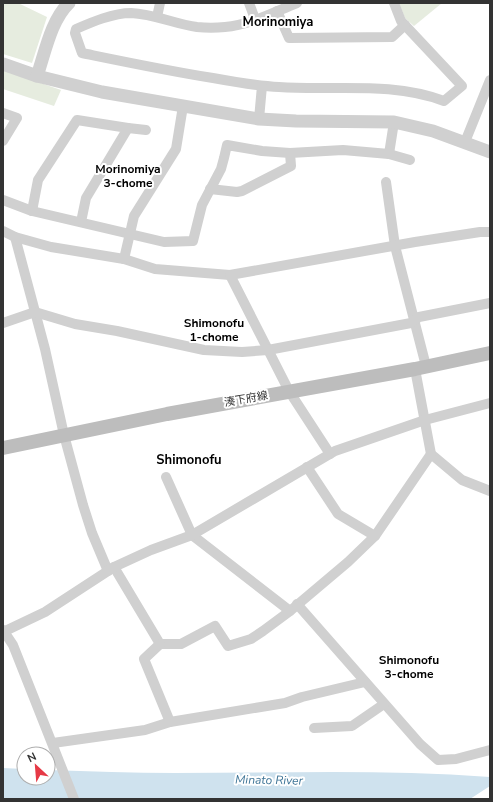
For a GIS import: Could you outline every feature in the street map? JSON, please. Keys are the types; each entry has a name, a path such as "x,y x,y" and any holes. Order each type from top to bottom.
{"main road":[{"name":"湊下府線","path":"3,448 167,414 490,353"}],"street":[{"path":"37,76 53,27 59,15 69,3"},
{"path":"157,17 160,3"},
{"path":"249,3 255,19"},
{"path":"297,3 242,24 225,27 198,27 157,17 131,13 116,15 76,29 75,33 82,53 169,71 281,88 387,89 434,97 444,101 462,86 401,21 394,3"},
{"path":"277,11 289,38 392,37 405,25"},
{"path":"3,64 37,76 102,92 260,119 296,122 394,122 433,131 490,152"},
{"path":"465,142 486,103 490,80"},
{"path":"260,119 262,86"},
{"path":"124,259 134,216 176,149 183,106"},
{"path":"3,114 17,118 3,141"},
{"path":"32,211 38,180 76,120 146,130"},
{"path":"389,154 394,122"},
{"path":"81,222 86,198 128,128"},
{"path":"3,200 32,211 164,242 193,241 202,204 220,169 227,145 290,153 343,150 389,154 410,160"},
{"path":"210,189 238,192 242,191 291,166 290,153"},
{"path":"386,182 395,246 414,321 425,420 431,454 462,480 490,492"},
{"path":"3,231 15,237 52,247 124,259 155,269 230,275 415,242 480,232 490,232"},
{"path":"15,237 45,349 64,435 92,533 111,569 160,644"},
{"path":"230,275 289,392 330,454"},
{"path":"3,323 35,312 74,324 117,331 204,350 242,352 268,350 411,323 420,316 490,303"},
{"path":"74,799 13,645 3,631 45,612 111,569 151,550 192,535 335,451 425,420 490,403"},
{"path":"170,722 144,659 160,644 180,644 215,626 228,646 251,639 290,611 348,562 375,536 431,454"},
{"path":"308,467 338,514 375,536"},
{"path":"166,477 192,535 290,611"},
{"path":"297,604 420,744 438,760 456,759 490,750"},
{"path":"53,743 145,730 170,722 285,703 302,697 365,682"},
{"path":"314,728 352,726 384,704"}],"shaded area":[{"path":"3,3 18,3 47,17 32,63 3,54"},
{"path":"399,3 442,3 414,26 405,18"},
{"path":"3,70 61,90 54,106 3,89"}],"water":[{"name":"Minato River","path":"3,768 16,769 16,786 56,786 56,770 159,773 411,773 490,777 490,786 470,799 3,799"}],"district":[{"name":"Morinomiya","path":"278,22"},
{"name":"Morinomiya 3-chome","path":"128,176"},
{"name":"Shimonofu 1-chome","path":"214,330"},
{"name":"Shimonofu","path":"189,460"},
{"name":"Shimonofu 3-chome","path":"409,667"}]}
